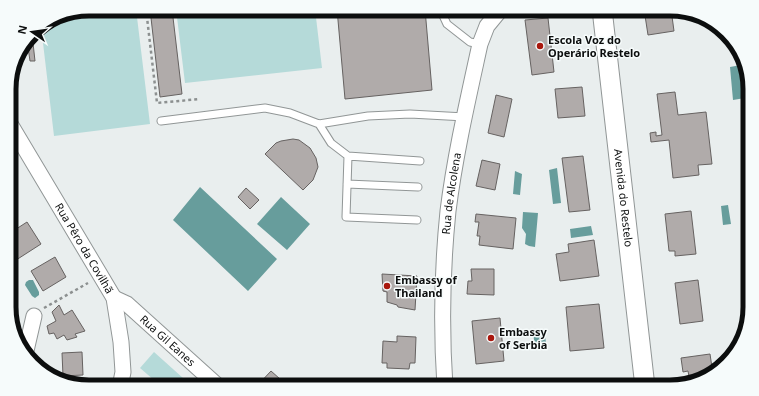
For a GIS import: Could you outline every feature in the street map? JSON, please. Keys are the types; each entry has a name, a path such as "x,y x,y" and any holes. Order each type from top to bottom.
{"street":[{"name":"Rua de Alcolena","path":"445,380 442,317 445,246 453,176 480,44 487,26 495,16"},
{"name":"Avenida do Restelo","path":"603,16 644,380"},
{"name":"Rua Pêro da Covilhã","path":"16,134 114,298 121,342 123,372 121,380"},
{"name":"Rua Gil Eanes","path":"114,298 127,304 211,380"},
{"path":"27,346 34,316"}],"lane":[{"path":"443,16 447,24 470,42 480,44"},
{"path":"161,120 265,108 290,113 319,124 368,116 410,114 465,117"},
{"path":"319,124 331,143 348,156 420,161"},
{"path":"348,156 346,217 417,220"},
{"path":"347,184 418,187"}],"path":[{"path":"147,16 157,103 200,99"},
{"path":"46,306 101,276"}],"shaded area":[{"path":"89,16 137,16 150,124 54,136 44,52 52,52 52,26 70,18"},
{"path":"177,16 316,16 322,68 185,83"},
{"path":"739,65 741,70 743,98 733,100 730,67"},
{"path":"557,168 561,203 553,204 549,170"},
{"path":"515,171 522,174 520,195 513,194"},
{"path":"200,187 277,259 248,291 173,220"},
{"path":"281,197 310,224 287,250 257,224"},
{"path":"728,205 731,224 723,225 721,206"},
{"path":"523,212 538,213 535,247 525,244 526,234 522,228"},
{"path":"591,226 593,235 571,238 570,229"},
{"path":"29,280 33,280 39,292 39,295 35,298 25,285"},
{"path":"544,331 547,348 539,349 534,340 533,332"},
{"path":"154,352 185,380 154,380 140,368"}],"building":[{"path":"151,16 173,16 182,94 160,97"},
{"path":"338,16 426,16 432,90 345,99"},
{"path":"645,16 672,16 674,31 648,35"},
{"name":"Escola Voz do Operário Restelo","path":"548,18 554,72 532,75 525,20"},
{"path":"29,52 34,52 35,61 30,61"},
{"path":"582,87 585,116 558,118 555,89"},
{"path":"675,92 678,115 706,112 712,164 698,165 699,175 673,178 669,140 651,142 650,133 656,132 656,136 662,135 657,94"},
{"path":"496,95 512,99 504,137 488,133"},
{"path":"293,139 299,140 310,148 316,158 318,167 313,180 303,190 265,154 276,143"},
{"path":"583,156 590,210 569,212 562,158"},
{"path":"482,160 500,164 495,190 476,186"},
{"path":"246,188 259,200 250,209 238,197"},
{"path":"691,211 696,254 675,256 675,251 669,251 665,214"},
{"path":"476,214 516,218 513,249 479,245 480,236 477,236 479,222 475,222"},
{"path":"27,222 41,244 16,260 16,229"},
{"path":"594,240 599,276 560,281 556,254 569,252 568,244"},
{"path":"55,257 66,277 43,291 31,271"},
{"path":"471,269 494,269 494,295 467,294 468,281 472,281"},
{"path":"382,274 417,276 415,310 398,307 397,305 387,302 387,292 383,291"},
{"path":"698,280 703,321 680,324 675,283"},
{"path":"599,304 604,348 570,351 566,307"},
{"path":"59,305 64,315 72,310 85,331 75,334 77,337 67,340 64,335 57,339 54,333 49,334 47,326 56,321 52,312"},
{"path":"500,318 504,361 476,364 472,321"},
{"path":"397,336 416,337 415,363 410,363 409,369 387,368 387,363 382,363 383,341 397,342"},
{"path":"82,352 83,375 63,375 62,353"},
{"path":"710,354 712,367 689,377 688,371 683,372 681,358"},
{"path":"271,371 280,379 279,380 263,380"}],"place":[{"name":"Escola Voz do Operário Restelo","path":"540,46"},
{"name":"Embassy of Thailand","path":"387,286"},
{"name":"Embassy of Serbia","path":"491,338"}]}
